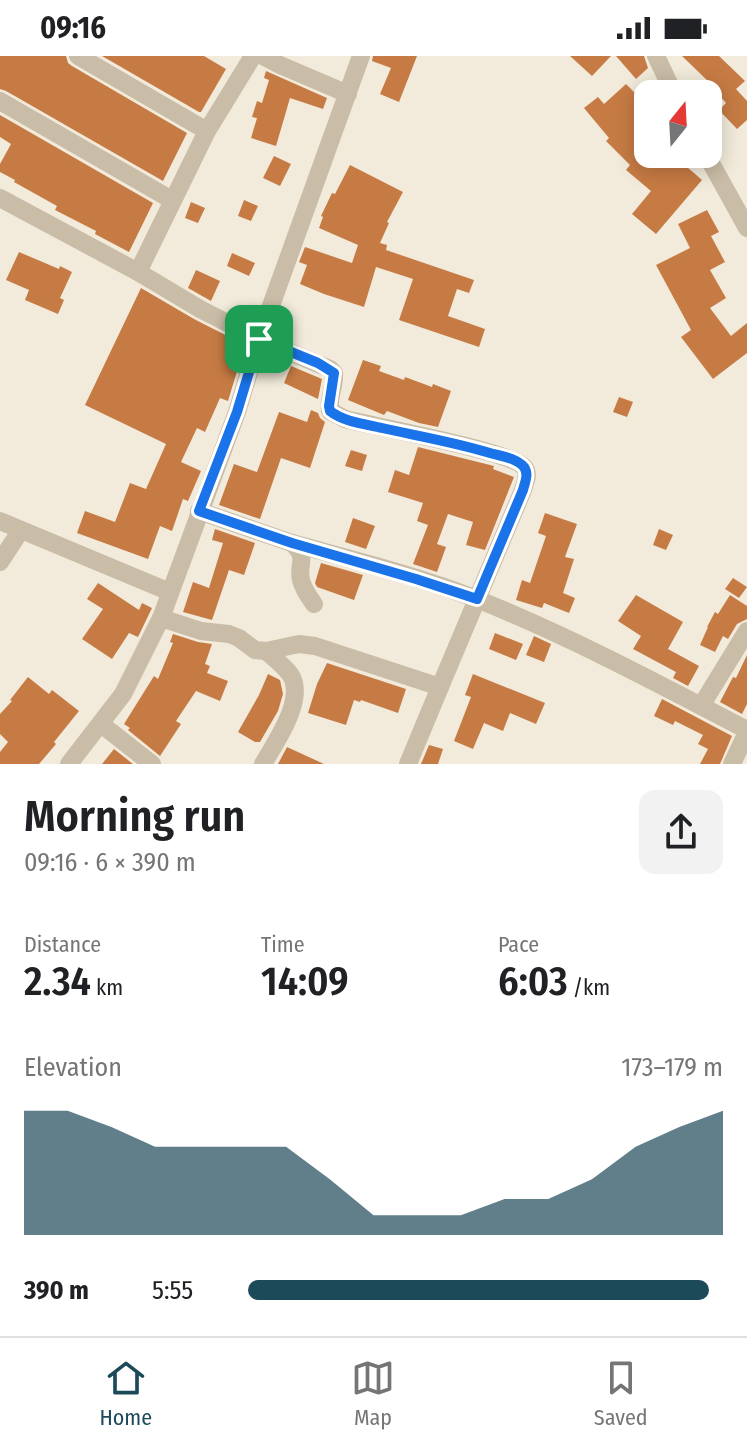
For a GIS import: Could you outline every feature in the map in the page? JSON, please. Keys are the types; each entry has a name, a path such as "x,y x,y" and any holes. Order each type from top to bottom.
{"street":[{"path":"78,56 207,131"},
{"path":"69,764 123,694 161,618 237,412 259,339 361,56"},
{"path":"656,56 667,80"},
{"path":"138,272 207,131 249,58 280,65 348,94"},
{"path":"0,101 172,200"},
{"path":"714,168 747,228"},
{"path":"0,198 200,309 334,373 329,406 335,415 358,423 459,444 514,460 525,467 527,476 523,490 408,764"},
{"path":"199,511 292,543 477,599 629,669 747,731 732,764"},
{"path":"0,521 170,592"},
{"path":"0,562 21,530"},
{"path":"292,543 301,553 300,579 314,604"},
{"path":"161,618 201,631 229,634 255,650 266,651 299,644 315,646 440,687"},
{"path":"701,706 747,631"},
{"path":"263,764 286,725 295,687 291,675 266,651"},
{"path":"101,724 152,764"}],"building":[{"path":"0,56 66,56 72,66 187,133 163,181 0,89"},
{"path":"102,56 204,56 226,69 199,112"},
{"path":"373,56 417,56 399,102 380,94 391,68 372,61"},
{"path":"570,56 611,56 592,76"},
{"path":"616,56 644,56 648,68 636,79"},
{"path":"682,56 719,56 745,81 736,89 747,101 747,120 737,129 722,113 726,103 722,99 722,80 707,80"},
{"path":"266,71 327,98 323,109 290,98 276,146 251,138 257,118 252,117 257,101 262,103 269,80 264,78"},
{"path":"626,84 634,92 634,168 688,168 702,180 656,234 632,214 651,191 626,170 630,165 606,141 609,138 584,108 598,97 604,104"},
{"path":"0,115 153,203 129,252 55,210 57,206 0,172 0,164 11,144 0,137"},
{"path":"274,156 291,164 280,186 263,178"},
{"path":"350,165 403,192 380,243 387,245 386,250 474,280 469,293 457,289 448,316 485,329 479,347 399,320 413,279 376,267 364,307 300,284 307,265 299,262 305,247 352,263 358,245 319,228 332,193 335,194"},
{"path":"244,200 258,206 251,221 238,216"},
{"path":"191,202 205,208 198,223 185,218"},
{"path":"707,210 719,232 711,236 725,262 710,270 726,298 710,308 731,336 747,323 747,353 713,379 681,337 691,330 656,265 690,248 678,224"},
{"path":"19,252 72,272 60,298 64,300 58,314 25,300 29,290 6,280"},
{"path":"232,253 255,263 249,276 227,266"},
{"path":"196,270 220,281 211,301 188,288"},
{"path":"141,288 245,345 228,401 220,398 205,432 197,428 181,462 201,471 188,501 183,499 172,531 160,526 148,559 77,533 85,511 115,522 130,483 146,489 166,444 85,405"},
{"path":"363,360 381,366 379,371 404,380 405,377 451,391 438,427 387,411 384,415 348,400"},
{"path":"291,366 322,379 318,399 284,383"},
{"path":"619,397 633,402 627,417 613,412"},
{"path":"311,410 325,422 310,468 281,458 260,519 219,505 234,464 257,472 279,412 307,422"},
{"path":"418,447 494,466 493,469 514,477 485,550 466,545 473,522 448,514 437,544 446,547 437,572 413,564 428,525 417,521 423,503 388,492 395,470 409,475"},
{"path":"351,450 367,455 362,471 345,466"},
{"path":"545,513 577,524 565,557 574,559 563,593 575,598 569,613 544,603 542,608 516,600 522,580 530,583 546,536 538,533"},
{"path":"353,518 375,526 366,549 345,542"},
{"path":"215,529 255,543 244,575 229,570 212,620 183,612 193,582 209,588 223,543 212,540"},
{"path":"659,529 673,535 666,550 653,545"},
{"path":"321,563 363,575 354,600 317,587 315,583"},
{"path":"733,578 747,587 739,598 725,589"},
{"path":"98,583 139,610 142,603 152,608 138,637 129,633 112,659 82,639 103,609 87,599"},
{"path":"636,595 683,622 668,649 699,666 688,686 673,678 676,672 633,649 641,636 618,621"},
{"path":"730,595 747,606 747,619 737,624 728,639 723,636 715,652 700,645 715,612 718,614"},
{"path":"495,633 523,644 516,660 489,649"},
{"path":"173,634 212,644 205,664 210,666 207,673 228,681 220,701 196,691 176,721 181,724 160,756 124,724 154,676 158,679 173,643 170,642"},
{"path":"534,636 551,644 544,662 526,655"},
{"path":"747,655 747,704 742,714 720,702"},
{"path":"327,663 406,689 398,713 354,700 346,725 308,713"},
{"path":"268,674 280,680 283,694 278,711 260,742 255,742 238,732"},
{"path":"473,674 545,703 536,724 510,713 503,731 484,723 473,749 454,741 471,697 465,695"},
{"path":"28,677 49,694 52,690 79,711 39,764 0,764 0,752 8,742 0,734 0,714"},
{"path":"662,699 732,736 720,764 700,764 708,749 698,744 703,735 675,721 673,725 654,716"},
{"path":"429,745 443,749 438,764 421,764"},
{"path":"287,747 324,764 278,764"},
{"path":"114,749 133,764 102,764"}],"route":[{"path":"259,339 318,363 334,373 329,406 335,415 459,444 514,460 525,467 527,476 523,490 477,599 292,543 199,511 237,412 259,339"}]}
